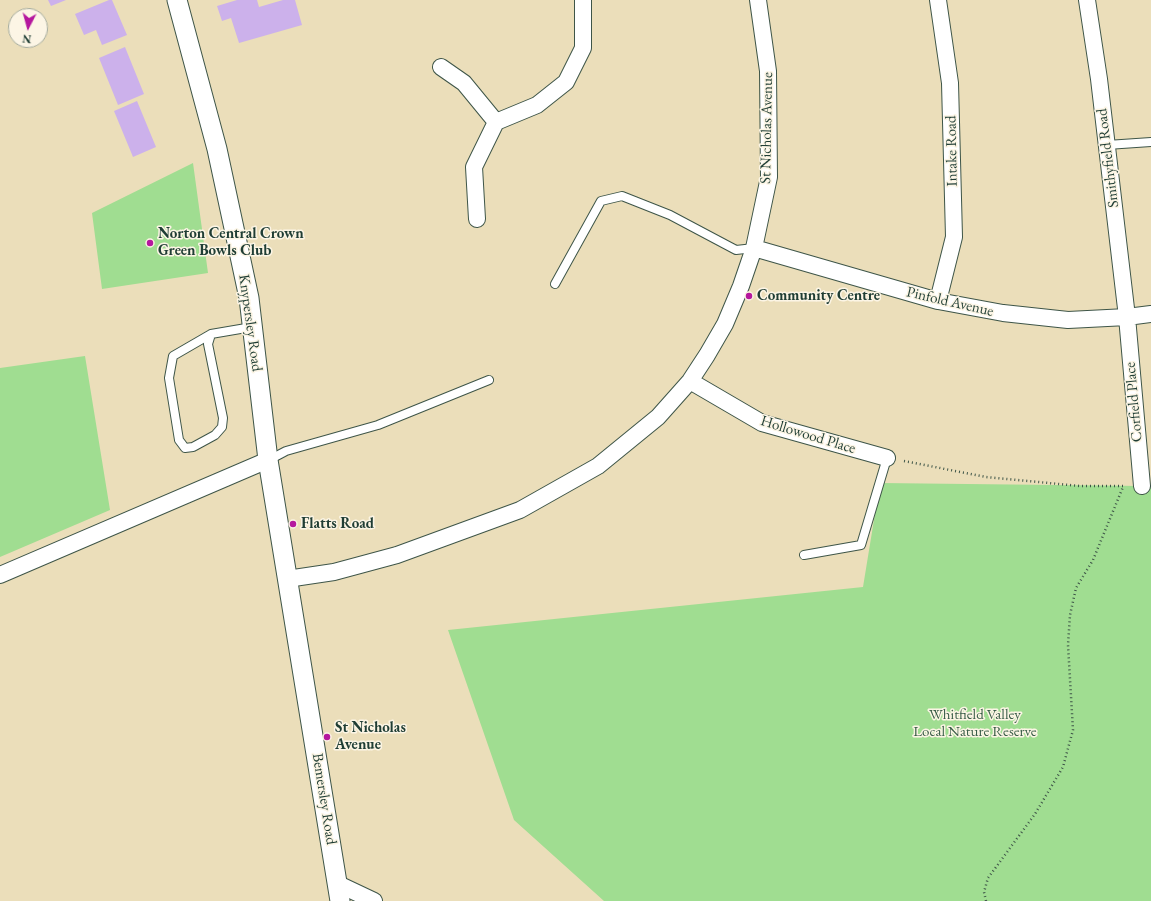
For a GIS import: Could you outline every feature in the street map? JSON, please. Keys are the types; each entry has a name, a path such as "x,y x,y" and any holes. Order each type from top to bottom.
{"street":[{"name":"Knypersley Road","path":"177,0 217,150 249,298 268,460 287,580"},
{"path":"477,219 474,167 496,122 537,105 566,82 584,48 583,0"},
{"name":"St Nicholas Avenue","path":"287,580 334,572 397,555 520,510 598,466 658,417 690,381 708,355 725,324 741,286 754,248 769,177 768,71 758,0"},
{"name":"Intake Road","path":"938,0 950,83 954,237 938,301"},
{"name":"Smithyfield Road","path":"1087,0 1099,79 1127,317"},
{"path":"441,67 464,83 496,122"},
{"name":"Pinfold Avenue","path":"754,248 938,301 1002,314 1068,320 1127,317 1151,314"},
{"name":"Corfield Place","path":"1127,317 1142,486"},
{"name":"Hollowood Place","path":"690,381 762,423 887,458"},
{"path":"0,575 268,460"},
{"name":"Bemersley Road","path":"287,580 339,893"},
{"path":"339,893 374,901"}],"lane":[{"path":"1107,144 1151,142"},
{"path":"555,284 601,201 622,196 670,215 736,250 754,248"},
{"path":"211,334 208,344 223,418 222,427 215,435 193,447 185,448 179,440 169,378 173,356 211,334 252,327"},
{"path":"268,460 286,451 378,425 489,380"},
{"path":"804,555 861,545 887,458"}],"path":[{"path":"887,458 986,477 1080,486 1142,486"},
{"path":"986,901 984,892 988,878 1035,814 1063,766 1073,730 1068,645 1070,615 1076,588 1093,560 1123,486"}],"green space":[{"name":"Norton Central Crown Green Bowls Club","path":"193,163 208,273 102,289 92,213"},
{"path":"85,356 110,510 0,557 0,368"},
{"name":"Whitfield Valley Local Nature Reserve","path":"880,483 1151,485 1151,901 604,901 514,820 448,630 863,587"}],"building":[{"path":"48,0 66,0 51,6"},
{"path":"112,0 127,35 102,45 96,30 84,35 75,14"},
{"path":"237,0 257,0 259,7 283,0 295,0 302,25 239,43 231,18 222,21 217,6"},
{"path":"125,47 144,94 118,105 99,58"},
{"path":"137,101 156,147 133,157 114,111"}],"place":[{"name":"Norton Central Crown Green Bowls Club","path":"150,243"},
{"name":"Community Centre","path":"749,296"},
{"name":"Flatts Road","path":"293,524"},
{"name":"St Nicholas Avenue","path":"327,737"}]}
